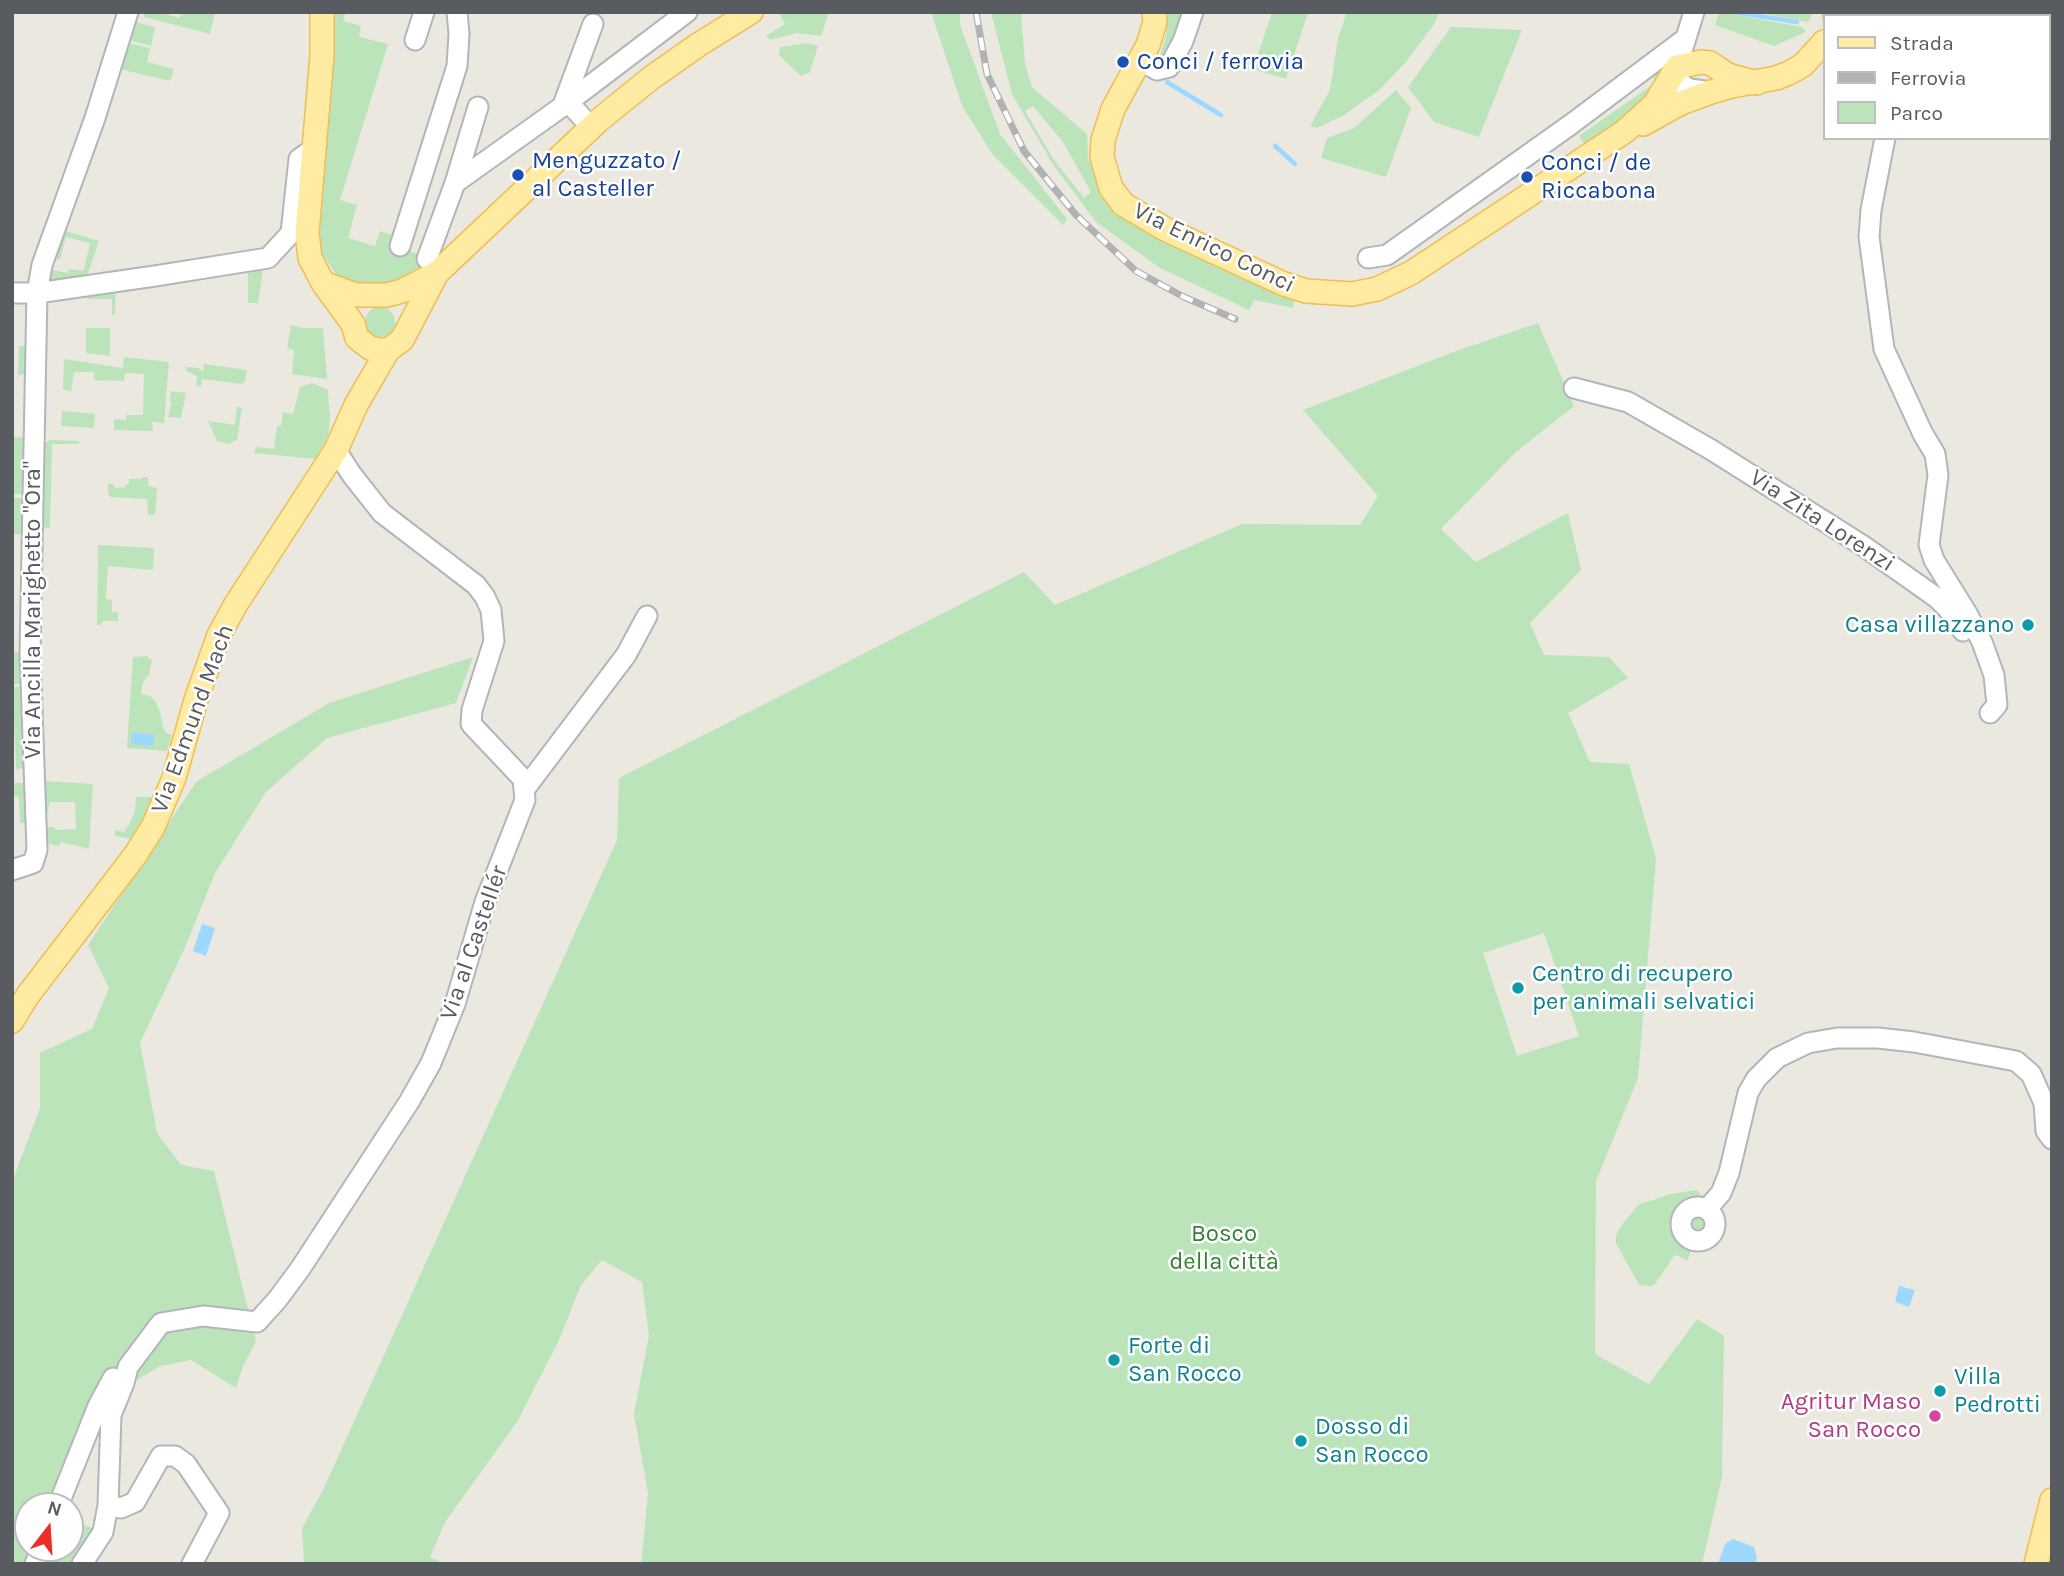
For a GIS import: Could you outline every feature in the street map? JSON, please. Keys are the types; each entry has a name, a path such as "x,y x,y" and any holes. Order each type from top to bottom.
{"main road":[{"path":"322,12 322,55 307,250 323,283 370,348 388,350 402,340 432,266"},
{"path":"323,283 356,295 402,291 591,127 670,65 751,12"},
{"name":"Via Enrico Conci","path":"1154,12 1155,22 1148,45 1107,124 1102,157 1111,188 1123,204 1165,229 1284,284 1306,291 1352,294 1377,289 1411,273 1624,132 1655,104 1676,68"},
{"path":"1624,132 1681,103 1732,86 1776,78 1803,65 1822,44"},
{"path":"1676,68 1691,63 1710,63 1728,75 1757,83"},
{"path":"358,334 358,306 380,295 401,303 409,325"},
{"name":"Via Edmund Mach","path":"356,405 358,334"},
{"name":"Via Edmund Mach","path":"12,1021 28,995 136,854 153,827 174,778 195,700 219,635 236,604 336,450 356,405 388,350"},
{"path":"2036,1564 2052,1500"}],"street":[{"name":"Via Ancilla Marighetto \"Ora\"","path":"12,870 33,863 37,850 30,653 37,293 43,265 95,118 128,12"},
{"path":"415,40 424,12"},
{"path":"400,246 457,65 457,12"},
{"path":"1139,60 1157,70 1170,68 1194,12"},
{"path":"455,183 565,104 682,14"},
{"path":"565,104 593,24"},
{"path":"1368,258 1387,255 1468,198 1690,26 1710,63"},
{"name":"Via Enrico Conci","path":"1676,68 1690,26"},
{"path":"1676,68 1682,85 1712,92"},
{"path":"565,104 591,127"},
{"path":"432,266 478,107"},
{"name":"Via Zita Lorenzi","path":"1574,388 1628,402 1710,449 1862,545 1937,598 1950,610 1962,628 1980,676 1992,721 1997,705 1994,675 1977,633 1934,560 1929,545 1938,475 1935,454 1884,349 1869,237 1871,210 1885,140"},
{"path":"12,293 37,293 268,258 291,233 299,159 316,147"},
{"path":"1468,198 1486,223"},
{"path":"336,450 382,513 476,585 485,597 491,610 494,641 472,710 471,724 512,764 523,779 524,790"},
{"path":"524,790 626,655 647,616"},
{"name":"Via al Castellér","path":"64,1492 98,1406 113,1378 128,1367 161,1323 203,1316 257,1322 300,1269 409,1102 431,1063 464,978 485,902 525,800 524,790"},
{"path":"1707,1209 1721,1192 1729,1173 1748,1093 1756,1079 1777,1058 1808,1043 1837,1038 1878,1038 2016,1061 2031,1074 2044,1103 2046,1131 2052,1139"},
{"name":"Via al Castellér","path":"82,1564 103,1532 108,1505 111,1415 128,1367"},
{"path":"108,1505 121,1507 135,1502 161,1456 175,1456 186,1464 219,1513 192,1564"}],"green space":[{"path":"139,12 159,12 180,18 182,12 215,12 210,34 144,17 144,14"},
{"path":"331,12 346,12 343,21 361,26 359,37 388,44 340,200 357,205 348,238 375,246 380,231 400,237 397,248 423,255 420,270 394,284 368,286 344,281 335,273 316,244"},
{"path":"778,12 829,12 821,36 797,33 770,40 766,36 785,24"},
{"path":"931,12 960,12 960,25 1000,134 1067,219 1063,225 993,155 962,106"},
{"path":"991,12 1021,12 1025,64 1032,87 1087,134 1088,158 1104,199 1163,241 1294,300 1293,308 1254,300 1249,310 1160,268 1096,222 1052,163 1012,94","holes":["1033,106 1063,142 1091,192 1084,198 1054,160 1025,111"]},
{"path":"1168,12 1187,12 1170,60 1160,55 1166,36"},
{"path":"1272,12 1308,13 1286,79 1253,69"},
{"path":"1347,12 1439,12 1435,23 1405,63 1379,90 1344,115 1317,128 1310,126 1330,90 1338,38"},
{"path":"1719,12 1802,27 1806,32 1774,46 1715,25"},
{"path":"1757,12 1814,12 1808,22"},
{"path":"135,22 155,27 151,46 129,40"},
{"path":"1451,27 1522,30 1479,137 1434,122 1408,87"},
{"path":"128,43 150,48 147,62 174,69 170,81 120,69"},
{"path":"807,43 818,46 810,72 801,76 779,55 780,47"},
{"path":"1665,66 1656,85 1644,100 1587,148 1579,136 1656,82 1651,74"},
{"path":"1396,90 1411,108 1386,177 1321,158 1327,138 1354,128"},
{"path":"62,230 99,241 85,282 46,288 49,269 68,273 69,269 84,269 90,243 66,237 60,260 52,258"},
{"path":"264,263 258,303 248,303 248,266"},
{"path":"116,285 115,315 112,315 112,299 88,299 89,292"},
{"path":"380,307 391,311 395,322 391,333 380,337 369,333 365,322 369,311"},
{"name":"Bosco della città","path":"1538,323 1574,406 1516,452 1441,529 1476,562 1568,513 1581,570 1530,623 1544,655 1609,657 1628,678 1568,713 1590,762 1629,764 1656,858 1638,1078 1596,1181 1595,1354 1649,1384 1697,1319 1724,1336 1722,1477 1702,1564 641,1564 648,1493 634,1414 649,1335 642,1282 602,1260 581,1285 558,1342 517,1422 445,1522 430,1557 445,1564 304,1564 302,1528 323,1490 617,840 619,778 1024,572 1055,605 1242,524 1360,525 1378,496 1303,410 1459,350","holes":["1544,933 1579,1036 1517,1056 1483,953"]},
{"path":"291,325 323,328 327,379 292,374 294,350 287,348"},
{"path":"86,328 110,328 110,356 86,353"},
{"path":"19,346 27,346 28,374 18,375"},
{"path":"124,357 169,362 164,423 152,422 153,431 114,430 114,419 126,420 127,415 143,415 144,374 125,373 124,381 94,380 94,372 74,372 71,392 63,389 64,359 123,368"},
{"path":"204,364 247,370 245,381 242,384 202,379 201,386 196,386 197,376 186,371 186,367 199,368 203,372"},
{"path":"312,383 328,390 330,420 328,436 316,459 254,453 256,447 274,449 277,426 281,426 283,412 293,414 300,387"},
{"path":"171,391 186,393 181,418 168,417 172,402"},
{"path":"237,407 242,407 237,440 228,444 217,441 208,421 235,425"},
{"path":"62,411 95,414 94,428 61,426"},
{"path":"14,437 27,438 28,494 13,494"},
{"path":"50,440 79,441 79,444 52,444 50,528 40,528 38,447"},
{"path":"148,477 148,486 157,488 155,515 148,515 147,499 110,497 108,493 108,484 113,484 115,488 126,487 129,479"},
{"path":"12,498 29,498 30,535 12,534"},
{"path":"98,545 154,548 153,570 108,566 106,599 112,600 112,612 118,612 118,621 102,621 101,625 97,625"},
{"path":"12,652 23,652 24,684 13,684"},
{"path":"148,656 148,659 152,659 149,676 143,683 141,694 150,696 155,701 166,733 172,735 167,751 127,748 133,657"},
{"path":"473,657 456,703 327,738 266,792 215,873 186,945 140,1043 157,1133 181,1165 214,1171 256,1342 243,1366 236,1388 191,1360 160,1366 135,1381 110,1366 57,1492 14,1492 14,1562 83,1564 12,1564 12,1182 40,1108 40,1053 92,1029 109,988 88,945 196,782 329,703"},
{"path":"13,687 24,687 26,768 16,769"},
{"path":"43,781 93,784 89,849 61,842 59,846 42,842 41,827 54,827 56,830 76,829 75,802 50,802 46,819 41,821"},
{"path":"12,783 27,783 29,823 20,823 19,797 12,796"},
{"path":"136,797 152,797 143,818 131,839 115,836 115,830 124,832 129,824 135,812"},
{"path":"1697,1190 1701,1195 1698,1199 1679,1206 1671,1227 1676,1237 1690,1247 1687,1261 1674,1256 1655,1284 1639,1285 1616,1243 1619,1229 1638,1205 1670,1194"},
{"path":"1694,1214 1702,1214 1707,1223 1705,1230 1694,1232 1689,1227 1689,1219"},
{"path":"84,1525 92,1528 84,1560"}],"water":[{"path":"132,732 154,735 153,746 131,744"},
{"path":"202,924 215,928 206,956 193,951"},
{"path":"1899,1286 1915,1290 1909,1307 1895,1302"},
{"path":"1733,1539 1754,1547 1757,1558 1754,1564 1718,1564 1725,1544"}],"waterway":[{"path":"1733,12 1797,22"},
{"path":"1167,82 1221,115"},
{"path":"1275,146 1295,164"}],"railway":[{"path":"976,12 987,74 1024,151 1076,215 1136,271 1184,297 1235,319"}],"place":[{"name":"Conci / ferrovia","path":"1123,62"},
{"name":"Menguzzato / al Casteller","path":"518,175"},
{"name":"Conci / de Riccabona","path":"1527,177"},
{"name":"Casa villazzano","path":"2028,625"},
{"name":"Centro di recupero per animali selvatici","path":"1518,988"},
{"name":"Forte di San Rocco","path":"1114,1360"},
{"name":"Villa Pedrotti","path":"1940,1391"},
{"name":"Agritur Maso San Rocco","path":"1935,1416"},
{"name":"Dosso di San Rocco","path":"1301,1441"}]}
